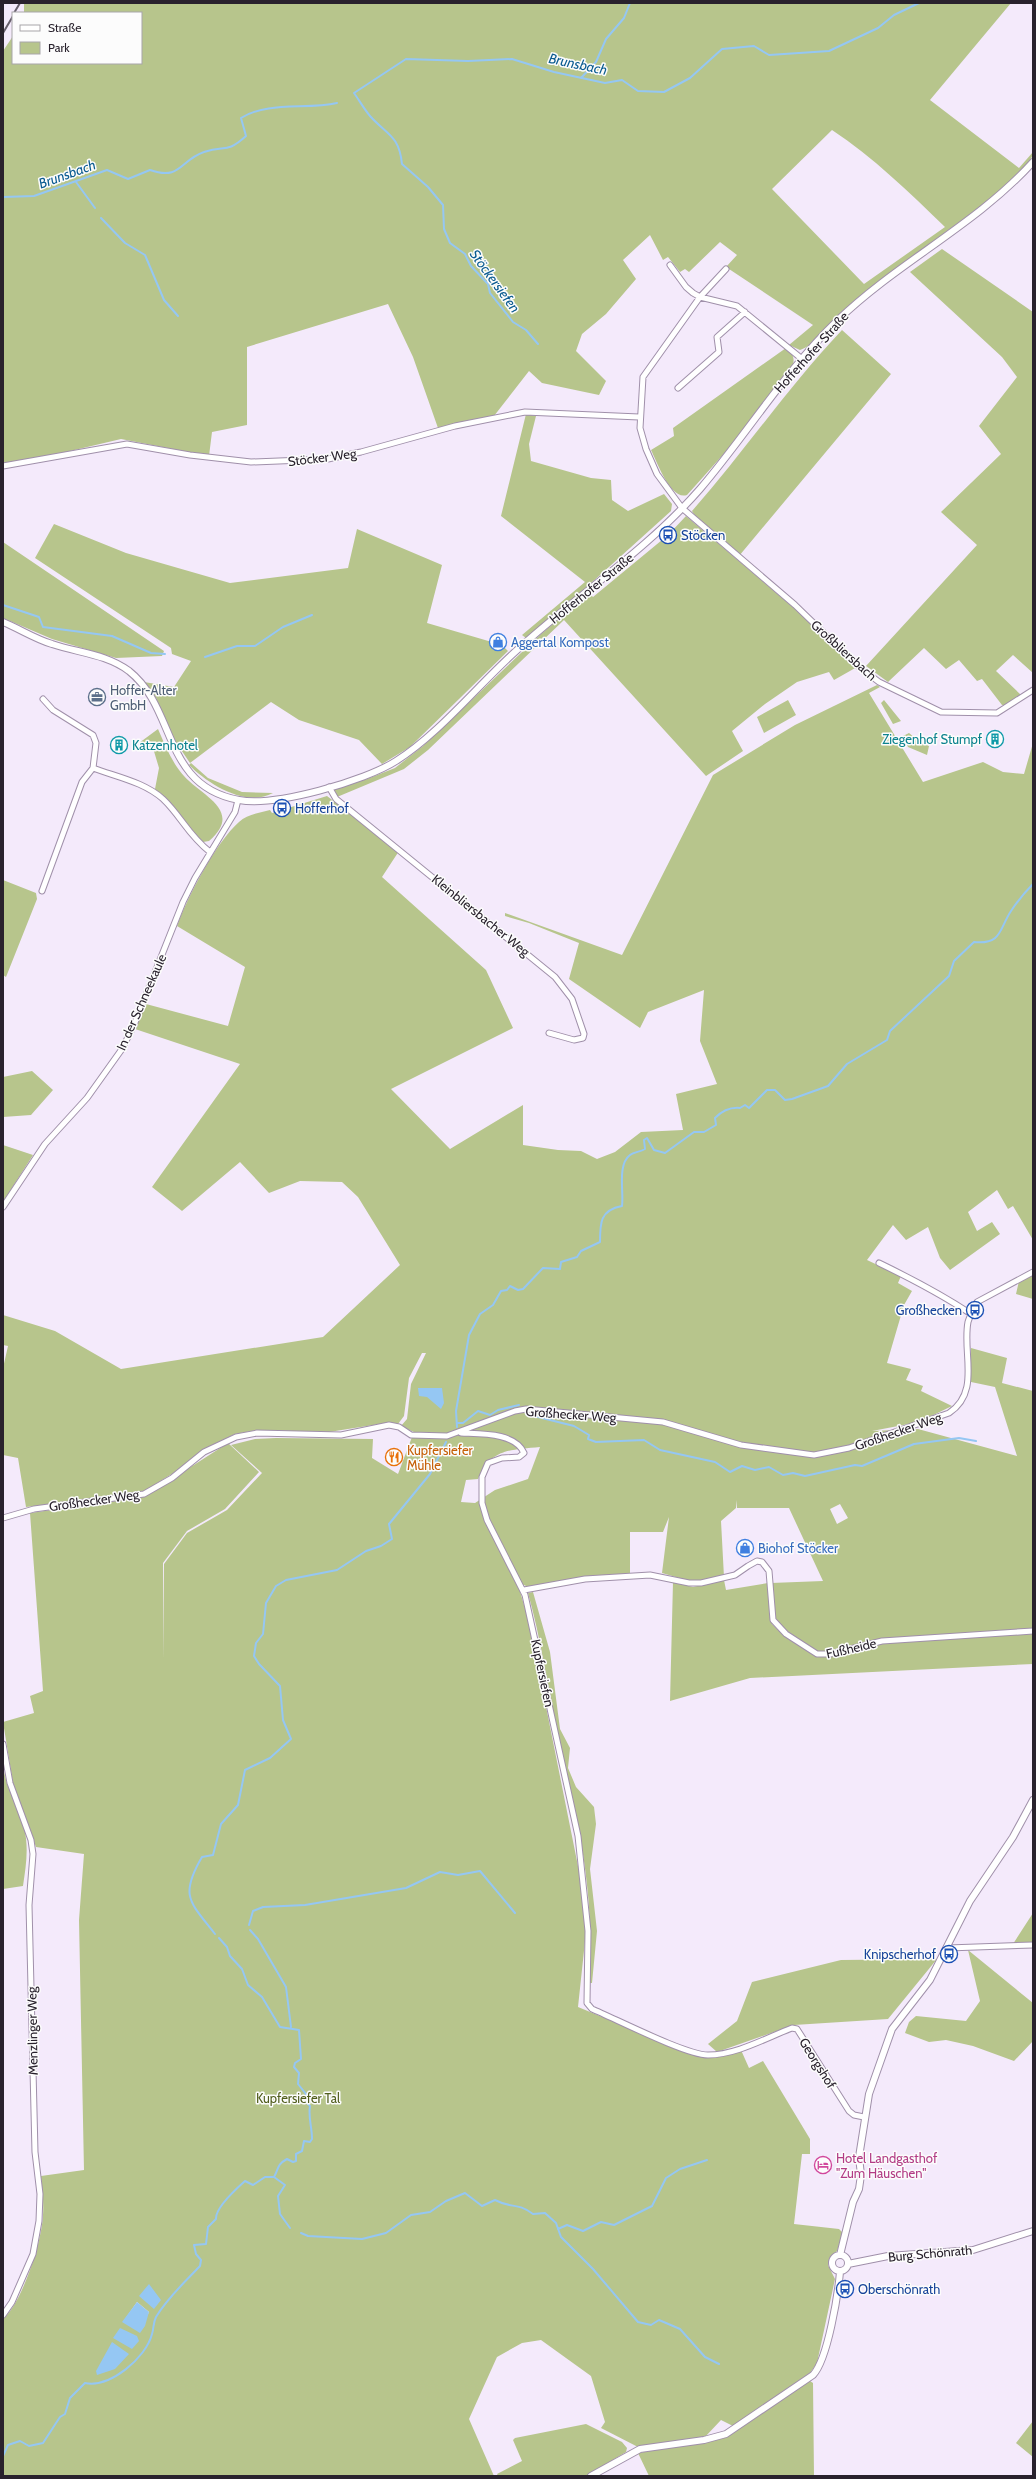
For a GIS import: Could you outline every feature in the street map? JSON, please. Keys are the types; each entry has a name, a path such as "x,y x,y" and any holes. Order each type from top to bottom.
{"street":[{"name":"Hofferhofer Straße","path":"3,622 48,643 105,658 131,673 151,698 172,745 186,769 211,789 238,800 278,799 329,787 366,776 384,768 420,744 517,650 634,553 682,508 720,465 802,359 831,327 869,293 988,205 1033,162"},
{"path":"670,265 686,287 700,297 726,302 737,306 802,359"},
{"path":"682,508 662,482 646,449 639,417 644,374 700,297 726,269"},
{"path":"678,388 719,352 718,337 745,312"},
{"name":"Stöcker Weg","path":"3,466 127,444 190,455 251,462 328,459 361,452 455,426 525,412 639,417"},
{"name":"Großbliersbach","path":"682,508 879,682 946,713 997,713 1033,690"},
{"path":"42,891 82,782 93,768 96,743 93,735 52,710 43,699"},
{"path":"93,768 147,788 169,806 189,833 210,852"},
{"name":"Kleinbliersbacher Weg","path":"329,787 336,799 526,951 558,980 572,999 584,1034 583,1038 574,1040 549,1033"},
{"name":"In der Schneekaule","path":"3,1207 45,1144 87,1098 122,1049 134,1025 183,902 210,852 235,812 238,800"},
{"path":"879,1263 916,1280 929,1290 937,1292 971,1314"},
{"name":"Großhecker Weg","path":"3,1518 34,1508 144,1494 172,1478 204,1452 223,1442 257,1433 341,1435 389,1425 399,1427 411,1435 447,1436 460,1433 515,1411 533,1409 595,1417 640,1418 663,1422 741,1445 822,1455 877,1439 949,1412 957,1407 968,1384 968,1329 971,1314 977,1302 1033,1272"},
{"name":"Kupfersiefen","path":"460,1433 502,1437 522,1450 523,1456 493,1460 485,1466 480,1492 487,1520 524,1590 547,1686 582,1862 588,1931 587,2003 592,2009 700,2054 719,2054 753,2043"},
{"name":"Fußheide","path":"524,1590 586,1578 642,1575 659,1575 689,1583 702,1583 735,1575 757,1561 762,1562 769,1571 771,1614 777,1626 817,1654 830,1654 882,1641 1033,1631"},
{"name":"Menzlinger Weg","path":"3,1744 10,1783 31,1840 33,1854 29,1905 35,2152 40,2200 38,2232 33,2254 12,2302 3,2315"},
{"path":"840,2272 834,2269 831,2263 834,2257 840,2254 853,2202 859,2189 861,2175 859,2157 864,2117 869,2094 889,2036 897,2020 930,1980 948,1948 970,1901 1013,1837 1033,1800"},
{"path":"948,1948 1033,1945"},
{"name":"Georgshof","path":"753,2043 792,2028 797,2029 849,2111 854,2115 864,2117"},
{"name":"Burg Schönrath","path":"848,2264 888,2256 973,2250 1033,2231"},
{"path":"840,2254 846,2258 848,2264 845,2270 840,2272"},
{"path":"591,2476 640,2449 704,2440 726,2434 813,2375 819,2366 829,2331 840,2272"}],"green space":[{"path":"24,3 1011,3 930,100 1019,168 1033,152 1030,160 1021,171 995,195 866,291 842,312 817,339 800,350 789,345 813,325 726,267 737,255 720,242 689,272 685,269 680,272 668,257 663,260 650,235 623,260 636,279 606,314 582,334 576,351 606,381 599,395 542,383 529,371 494,416 438,428 413,357 388,304 247,347 247,425 212,432 209,456 121,439 45,457 3,463 3,51 12,38 12,64 142,64 142,12 24,12","holes":["832,130 891,176 945,227 864,284 772,189"]},
{"path":"942,249 1033,312 1033,673 1013,655 996,671 1021,695 1005,705 1002,705 982,679 977,681 959,660 946,669 924,648 888,682 866,666 977,545 941,512 1001,454 979,426 1017,377 1002,357 910,272"},
{"path":"842,330 891,374 739,556 697,519 692,511 803,374"},
{"path":"786,348 792,355 794,360 793,365 738,438 687,495 681,495 675,492 665,479 651,450 674,436 673,428"},
{"path":"526,414 536,416 529,444 531,461 591,478 611,480 612,500 628,511 664,494 672,504 671,511 589,585 526,638 522,635 585,582 501,516"},
{"path":"686,516 820,630 857,667 834,680 829,672 797,682 765,704 732,731 743,751 706,776 564,620 428,750 404,769 337,797 333,790 395,768 423,746 540,635 589,593 593,597 662,540 664,541 670,536 670,533"},
{"path":"54,524 126,553 230,583 348,568 357,529 442,565 427,623 502,645 508,651 410,747 382,764 359,740 299,720 271,702 190,763 171,735 156,698 144,682 174,687 191,661 172,654 171,648 35,558"},
{"path":"3,542 164,651 162,656 116,658 52,639 3,618"},
{"name":"Kupfersiefer Tal","path":"877,685 880,687 869,693 923,782 983,762 1003,772 1024,774 1033,743 1033,1240 1013,1206 1008,1209 997,1190 968,1212 977,1231 992,1222 1000,1234 950,1270 940,1258 928,1227 906,1240 893,1225 867,1260 901,1276 898,1283 912,1291 904,1305 887,1363 911,1369 906,1380 923,1386 921,1391 952,1406 919,1422 872,1431 918,1429 1017,1456 995,1387 971,1382 971,1348 1007,1358 1002,1383 1033,1391 1033,1630 882,1639 834,1652 818,1653 780,1626 774,1618 771,1583 823,1581 789,1508 737,1508 736,1500 736,1508 721,1521 724,1577 693,1582 662,1573 669,1517 663,1532 630,1532 630,1574 528,1587 524,1585 519,1588 529,1622 582,1886 586,1932 578,2007 690,2053 717,2057 741,2050 749,2068 763,2061 810,2139 810,2154 802,2154 794,2224 839,2229 843,2233 837,2251 830,2257 828,2265 835,2279 817,2363 810,2373 735,2427 721,2420 705,2437 638,2447 601,2428 605,2422 591,2376 541,2340 522,2343 497,2357 469,2419 494,2476 3,2476 3,2319 17,2300 24,2286 39,2240 43,2210 41,2176 84,2170 79,1920 84,1854 36,1847 13,1783 3,1722 34,1713 30,1696 43,1691 30,1513 144,1497 228,1443 259,1472 225,1509 187,1531 163,1563 163,1660 164,1564 187,1533 227,1510 262,1473 231,1445 255,1439 276,1438 373,1439 372,1458 398,1474 412,1437 449,1437 416,1433 401,1426 407,1419 411,1384 426,1353 422,1353 409,1378 404,1416 398,1424 386,1423 329,1432 257,1430 235,1434 202,1450 188,1464 141,1493 26,1507 18,1458 3,1455 3,1368 8,1346 3,1345 3,1315 55,1331 121,1369 323,1337 400,1265 358,1197 342,1182 300,1181 269,1193 240,1162 182,1211 152,1187 240,1064 135,1029 146,1004 228,1026 245,967 177,926 182,914 195,886 212,856 230,831 242,819 253,814 270,810 272,813 327,796 399,851 382,877 486,970 513,1028 391,1089 450,1149 523,1105 523,1145 558,1150 581,1151 597,1159 615,1152 641,1132 683,1130 676,1094 717,1084 700,1041 704,990 648,1012 640,1028 569,979 579,943 529,923 505,916 505,913 622,955 713,775 795,725","holes":["418,1388 434,1389 441,1408","540,1447 528,1479 495,1490 475,1503 461,1502 466,1480 478,1479 483,1469 495,1456 510,1451","840,1504 848,1518 837,1524 830,1509","137,2302 149,2312 144,2322 123,2322"]},
{"path":"788,700 796,715 764,733 757,717"},
{"path":"884,700 901,721 893,724 881,703"},
{"path":"158,729 169,754 180,771 209,797 221,813 222,821 219,830 209,841 203,842 168,801 155,789 159,768 153,748 139,743"},
{"path":"909,733 921,743 929,746 927,755 908,747 903,736"},
{"path":"191,763 208,778 242,792 273,793 262,797 251,798 228,792 206,780 189,765"},
{"path":"3,880 36,893 37,899 6,977 3,975"},
{"path":"32,1071 53,1090 31,1115 3,1117 3,1077"},
{"path":"3,1145 33,1155 3,1202"},
{"path":"1033,1274 1033,1299 1016,1294 1019,1281"},
{"path":"724,1580 726,1590 768,1583 772,1624 782,1634 816,1656 834,1656 872,1645 914,1640 1033,1634 1033,1664 750,1678 670,1701 673,1582 693,1587"},
{"path":"533,1592 550,1652 560,1729 570,1748 568,1768 576,1787 594,1807 596,1824 590,1869 597,1931 592,1983 589,1983 590,1922 582,1846 537,1627 528,1593"},
{"path":"3,1765 9,1790 24,1827 27,1850 23,1886 3,1889"},
{"path":"1033,1913 1033,1943 1013,1944"},
{"path":"968,1950 1033,2003 1033,2041 1014,2061 973,2046 946,2040 929,2042 905,2033 909,2022 916,2016 966,2021 980,2001"},
{"path":"937,1959 888,2019 794,2025 717,2052 708,2044 737,2021 752,1982 841,1960"},
{"path":"810,2381 813,2383 814,2476 649,2476 638,2453 715,2440 727,2436"},
{"path":"1033,2421 1033,2457 1016,2443"},
{"path":"586,2424 622,2442 627,2448 626,2452 586,2476 498,2476 497,2474 522,2461 513,2440 515,2438"}],"water":[{"path":"418,1388 442,1388 444,1403 441,1409 427,1397 419,1396"},
{"path":"149,2284 161,2300 154,2309 139,2296"},
{"path":"137,2302 149,2312 145,2326 140,2333 122,2322"},
{"path":"120,2328 137,2336 139,2341 132,2349 113,2338"},
{"path":"112,2342 129,2354 115,2369 97,2375 96,2371"}],"waterway":[{"path":"581,78 596,62 606,39 624,18 630,3"},
{"name":"Brunsbach","path":"538,344 526,330 513,322 490,293 488,284 471,266 465,254 450,243 444,229 443,205 428,187 402,164 395,141 370,116 354,93 406,59 468,61 512,59 554,72 605,83 622,80 638,91 664,92 690,78 722,49 754,46 769,55 829,51 878,28 894,15 919,3"},
{"name":"Brunsbach","path":"3,197 34,196 107,170 128,179 150,170 160,173 168,173 180,168 204,152 229,147 239,142 246,136 241,118 252,113 263,109 337,103"},
{"path":"76,182 95,208"},
{"path":"101,218 125,243 145,255 164,300 178,316"},
{"path":"3,605 39,617 43,627 112,636 151,653 165,654"},
{"path":"205,657 237,646 255,646 283,627 312,615"},
{"path":"457,1427 456,1411 469,1335 480,1314 493,1305 501,1291 507,1290 510,1286 518,1290 523,1289 543,1268 560,1269 561,1262 577,1257 581,1251 600,1242 601,1223 605,1214 622,1206 622,1172 626,1159 633,1153 645,1149 644,1140 647,1138 654,1150 665,1153 694,1132 704,1132 716,1125 715,1118 723,1111 733,1108 740,1108 745,1105 749,1108 767,1090 775,1090 785,1100 792,1099 828,1086 847,1064 887,1040 890,1031 949,976 954,961 974,942 990,941 995,938 1013,908 1033,884"},
{"path":"457,1423 463,1423 478,1411 490,1415 498,1410 519,1405"},
{"path":"526,1414 574,1426 589,1435 588,1439 596,1442 644,1440 660,1450 715,1462 730,1472 742,1466 755,1470 769,1467 783,1475 793,1473 805,1476 855,1465 862,1466 914,1444 959,1438 976,1441"},
{"path":"215,1934 199,1914 190,1898 189,1890 195,1870 202,1857 213,1855 221,1824 238,1805 245,1770 270,1758 291,1739 283,1720 280,1686 259,1664 254,1656 256,1643 263,1634 266,1603 276,1586 286,1580 337,1570 366,1551 381,1546 392,1539 389,1524 430,1474 446,1442"},
{"path":"249,1925 253,1911 263,1907 305,1905 406,1888 440,1872 458,1875 480,1871 515,1913"},
{"path":"250,1930 258,1939 286,1987 291,2027"},
{"path":"3,2456 8,2445 20,2441 29,2446 43,2443 60,2417 65,2414 70,2398 85,2383 105,2381 116,2376 135,2361 143,2352 148,2343 153,2332 156,2317 177,2290 200,2266 201,2260 196,2254 194,2245 206,2244 208,2227 216,2219 222,2204 245,2181 253,2185 265,2177 274,2177 279,2165 287,2159 293,2162 296,2161 296,2154 302,2151 304,2141 310,2142 312,2139 309,2114 310,2106 306,2102 306,2094 298,2084 299,2073 294,2067 295,2063 301,2059 299,2030 280,2027 262,1997 248,1985 242,1969 230,1956 227,1947 219,1938"},
{"path":"558,2229 567,2225 583,2231 601,2222 614,2225 652,2206 666,2178 680,2169 707,2160"},
{"path":"274,2177 285,2185 278,2196 280,2214 290,2228"},
{"path":"301,2233 308,2236 362,2239 386,2233 411,2215 430,2212 446,2201 465,2193 482,2206 495,2200 501,2203 523,2208 533,2214 545,2213 556,2223 561,2237 593,2269 638,2322 651,2325 659,2320 680,2329 705,2357 719,2364"}],"railway":[{"path":"15,12 20,3"},
{"path":"3,33 12,18"}],"place":[{"name":"Stöcken","path":"668,535"},
{"name":"Aggertal Kompost","path":"498,642"},
{"name":"Hoffer-Alter GmbH","path":"97,697"},
{"name":"Ziegenhof Stumpf","path":"995,739"},
{"name":"Katzenhotel","path":"119,745"},
{"name":"Hofferhof","path":"282,808"},
{"name":"Großhecken","path":"975,1310"},
{"name":"Kupfersiefer Mühle","path":"394,1457"},
{"name":"Biohof Stöcker","path":"745,1548"},
{"name":"Knipscherhof","path":"949,1954"},
{"name":"Hotel Landgasthof \"Zum Häuschen\"","path":"823,2165"},
{"name":"Oberschönrath","path":"845,2289"}],"water label":[{"name":"Stöckersiefen","path":"495,281"}]}
